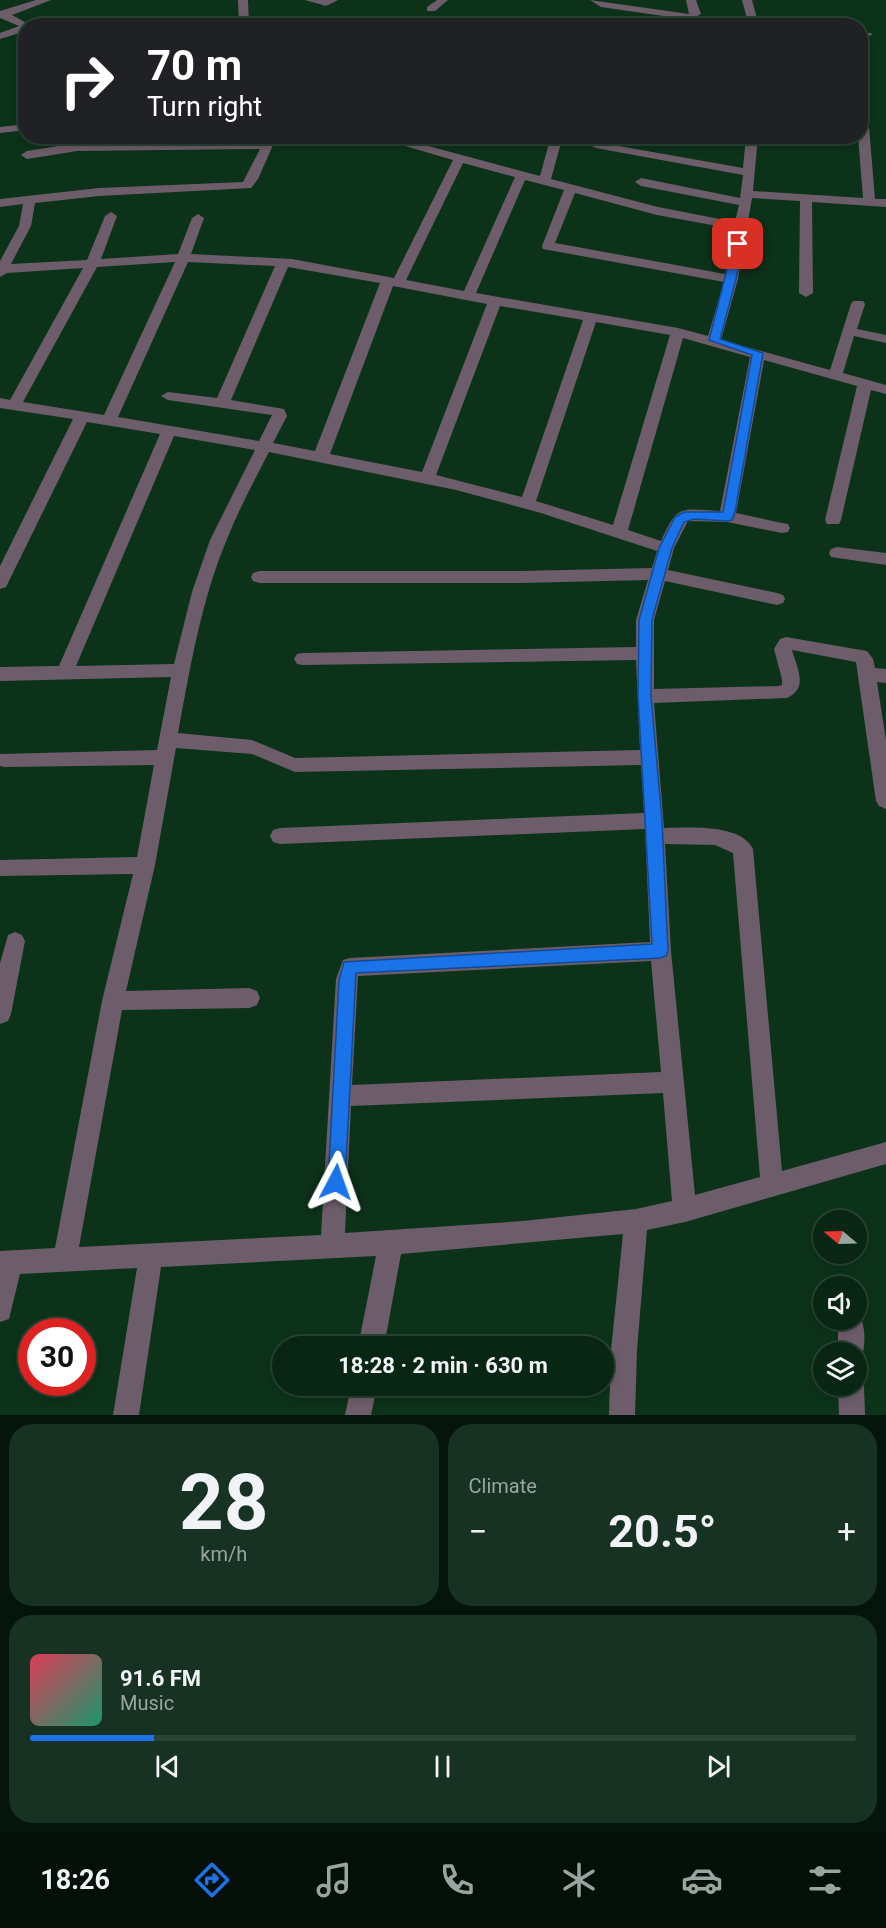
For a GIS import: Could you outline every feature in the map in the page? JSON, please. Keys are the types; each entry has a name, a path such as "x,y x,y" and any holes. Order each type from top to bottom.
{"street":[{"path":"1,14 46,0"},
{"path":"243,0 244,18"},
{"path":"310,0 326,3 333,0"},
{"path":"431,9 443,0"},
{"path":"595,0 601,4 691,17 696,14 691,0"},
{"path":"747,0 752,18"},
{"path":"1,14 18,22"},
{"path":"0,36 18,29"},
{"path":"0,130 18,128"},
{"path":"27,155 77,147 173,144"},
{"path":"0,203 99,192 247,185 268,144"},
{"path":"416,144 459,159 657,211 741,226"},
{"path":"544,182 555,144"},
{"path":"714,340 731,279 746,199 749,144"},
{"path":"864,144 869,202"},
{"path":"596,145 748,172"},
{"path":"320,459 392,283 459,159"},
{"path":"468,296 521,176"},
{"path":"641,182 746,199 806,197 886,203"},
{"path":"571,189 548,246 731,279"},
{"path":"806,197 806,293"},
{"path":"1,270 25,226 30,199"},
{"path":"111,216 93,262 4,405 263,447 427,478 527,505 666,548"},
{"path":"109,422 183,258 198,218"},
{"path":"1,270 93,262 183,258 283,263 678,332 714,340 886,390"},
{"path":"222,402 283,263"},
{"path":"427,478 495,301"},
{"path":"835,375 858,304"},
{"path":"527,505 591,317"},
{"path":"849,331 886,339"},
{"path":"619,533 678,332"},
{"path":"727,517 758,353"},
{"path":"833,520 865,384"},
{"path":"66,1259 113,1001 145,865 165,748 200,592 218,540 279,412 168,396"},
{"path":"0,583 82,417"},
{"path":"64,674 168,432"},
{"path":"684,1210 660,951 645,696 645,620 666,548 679,519 684,516 727,517 782,528"},
{"path":"837,553 886,560"},
{"path":"260,577 520,577 658,574 777,599"},
{"path":"645,696 781,693 790,689 791,679 783,649 786,643 861,656 864,658 867,674 886,801"},
{"path":"303,659 645,654"},
{"path":"0,674 181,670"},
{"path":"867,674 886,676"},
{"path":"5,760 165,748 251,747 268,753 281,762 295,765 649,757"},
{"path":"280,836 654,829 725,838 739,844 743,849 772,1186"},
{"path":"0,868 145,865"},
{"path":"0,1014 15,941"},
{"path":"332,1247 347,980 350,967 660,951"},
{"path":"113,1001 249,998"},
{"path":"342,1096 672,1082"},
{"path":"0,1310 6,1262 332,1247 523,1233 636,1221 684,1210 886,1153"},
{"path":"622,1415 624,1350 636,1221"},
{"path":"373,1336 391,1243"},
{"path":"126,1415 151,1255"},
{"path":"358,1415 362,1396"},
{"path":"851,1396 852,1415"}],"route":[{"path":"336,1182 347,980 350,967 365,964 660,951 645,696 645,620 666,548 679,519 694,515 727,517 729,512 758,353 714,340 738,244"}]}
